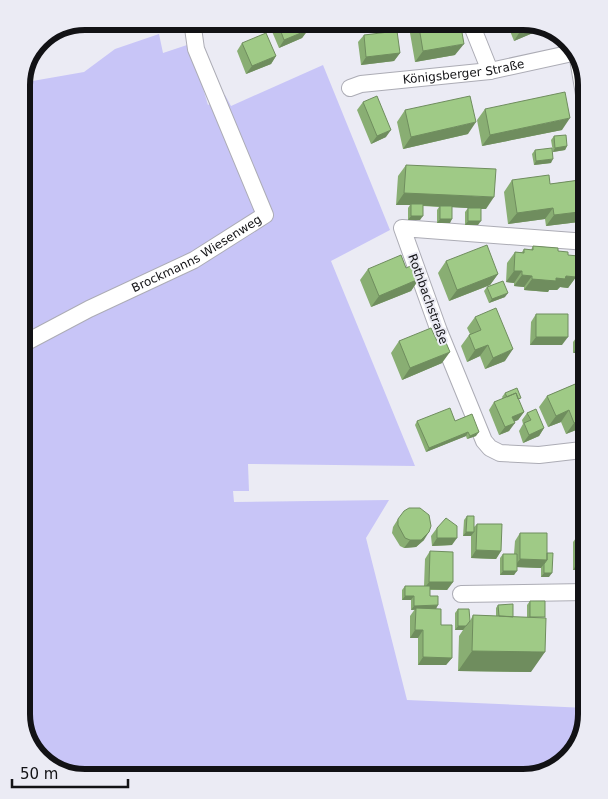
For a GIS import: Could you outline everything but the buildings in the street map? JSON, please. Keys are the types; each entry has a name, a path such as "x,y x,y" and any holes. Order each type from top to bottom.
{"street":[{"name":"Brockmanns Wiesenweg","path":"30,339 89,309 194,260 265,215 196,49 193,30"},
{"path":"474,30 490,71"},
{"name":"Königsberger Straße","path":"350,88 361,84 490,71 569,54"},
{"name":"Rothbachstraße","path":"578,241 402,228 439,331 484,441 490,448 500,454 539,455 578,450"},
{"path":"460,594 578,592"}],"shaded area":[{"path":"159,34 163,53 190,44 208,105 225,95 231,106 323,65 390,230 331,261 415,466 248,464 249,491 233,491 234,502 389,500 366,538 407,700 578,708 575,732 569,745 554,760 530,769 78,769 54,760 39,745 33,732 30,714 30,81 84,72 115,49"}]}
